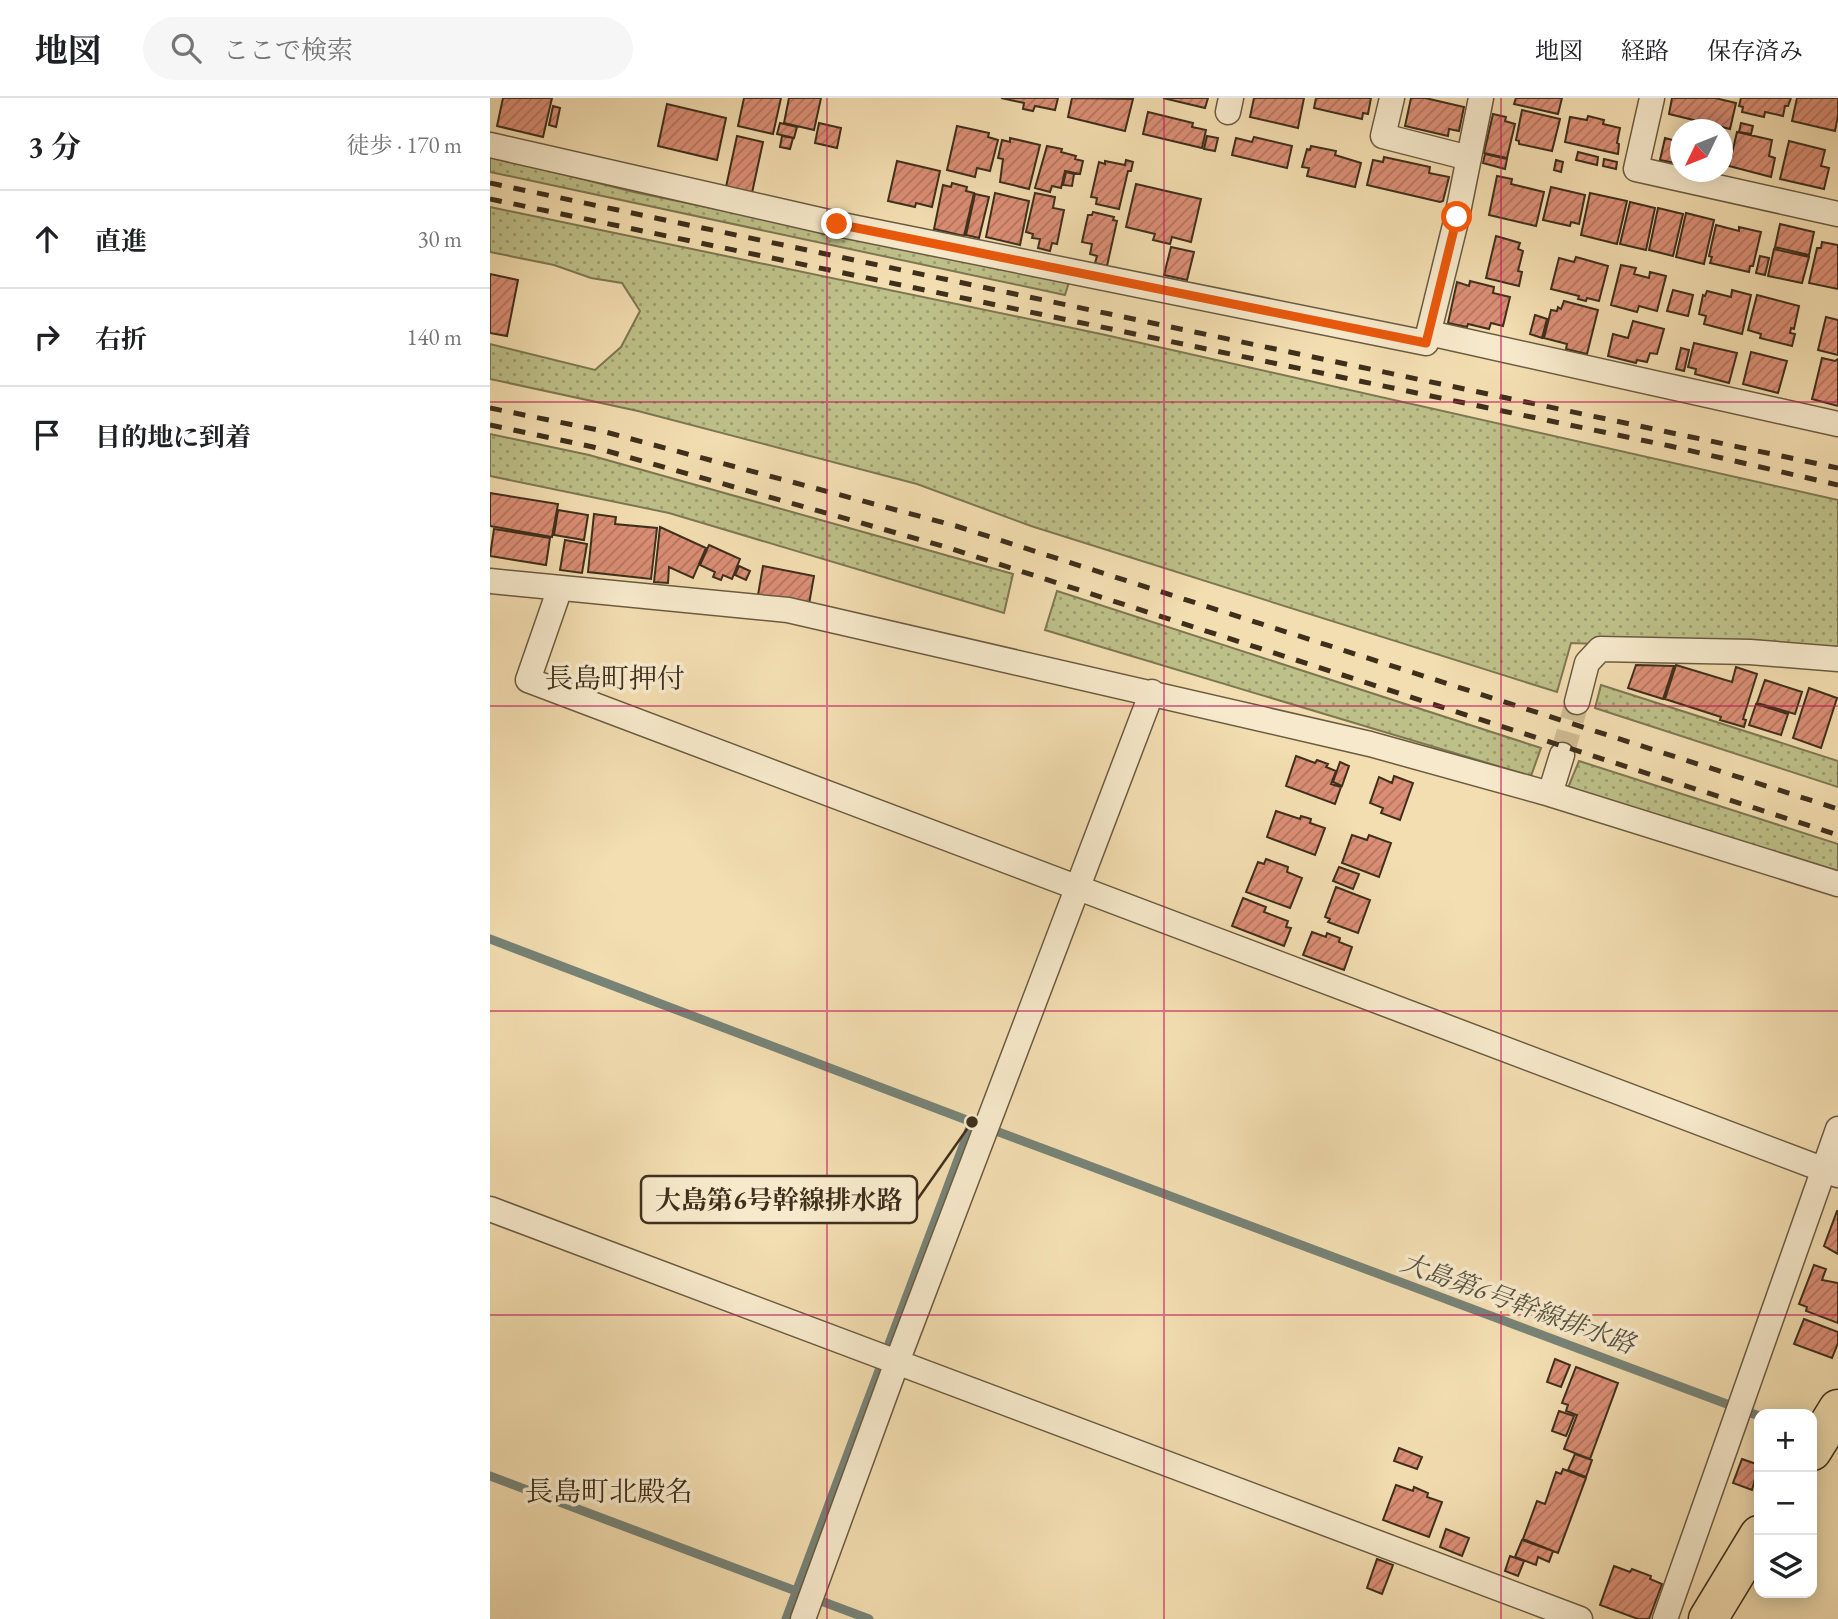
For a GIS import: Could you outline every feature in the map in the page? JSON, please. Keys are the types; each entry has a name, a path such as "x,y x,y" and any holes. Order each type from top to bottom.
{"main road":[{"path":"1817,1443 1838,1409"},
{"path":"1708,1619 1754,1543"}],"street":[{"path":"1392,98 1383,136 1469,159"},
{"path":"490,145 837,224 1426,343 1481,98"},
{"path":"1652,98 1636,169 1838,214"},
{"path":"1429,333 1838,424"},
{"path":"490,581 788,610 1370,744 1550,794 1838,884"},
{"path":"560,588 528,680 1831,1172"},
{"path":"1577,702 1587,663 1600,649 1751,652 1838,659"},
{"path":"803,1619 888,1359 987,1124 1152,692"},
{"path":"1550,794 1562,755"},
{"path":"1665,1619 1739,1410 1831,1172 1838,1129"},
{"path":"490,1209 1580,1619"}],"green space":[{"path":"490,156 634,192 1069,282 1065,295 490,172"},
{"path":"490,207 1101,334 1838,500 1838,653 1571,643 1557,692 1031,526 917,484 638,411 490,379 490,344 595,370 621,347 640,311 622,283 591,278 554,265 490,252"},
{"path":"490,434 589,455 1013,574 1004,613 669,513 490,476"},
{"path":"1057,591 1541,748 1531,776 1045,630"},
{"path":"1601,685 1838,761 1838,787 1595,708"},
{"path":"1579,761 1838,844 1838,873 1567,790"}],"building":[{"path":"503,98 552,98 543,137 497,126"},
{"path":"744,98 781,98 773,134 738,126"},
{"path":"789,98 821,98 814,130 784,123"},
{"path":"1001,98 1058,98 1055,110 1035,106 1033,111 1023,109 1024,103"},
{"path":"1072,98 1133,99 1125,131 1068,117"},
{"path":"1163,98 1208,98 1205,108"},
{"path":"1254,98 1304,98 1298,128 1250,117"},
{"path":"1316,98 1371,98 1368,114 1363,113 1362,119 1314,108"},
{"path":"1411,98 1425,98 1464,107 1459,131 1449,129 1448,136 1405,126"},
{"path":"1516,98 1562,98 1558,114 1514,104"},
{"path":"1672,98 1715,98 1736,103 1732,119 1689,119 1669,114"},
{"path":"1741,98 1791,98 1788,106 1785,106 1783,116 1765,112 1764,117 1742,112 1743,107 1739,106"},
{"path":"1797,98 1838,98 1835,131 1792,121"},
{"path":"667,104 726,118 717,160 658,146"},
{"path":"553,106 560,108 556,127 549,125"},
{"path":"1522,110 1560,119 1552,151 1519,144 1516,140"},
{"path":"1148,112 1193,123 1192,127 1206,130 1202,148 1143,134"},
{"path":"1493,114 1506,117 1505,121 1515,124 1507,158 1484,153"},
{"path":"1588,116 1604,120 1603,124 1620,128 1618,154 1565,142 1570,117 1587,120"},
{"path":"780,123 797,127 794,138 777,134"},
{"path":"819,123 841,128 837,148 815,143"},
{"path":"1741,123 1753,126 1751,134 1739,132"},
{"path":"957,126 989,133 988,137 998,140 990,171 977,168 975,177 947,170"},
{"path":"1737,132 1772,140 1769,156 1775,158 1771,177 1733,167"},
{"path":"737,136 763,142 752,193 726,187"},
{"path":"782,136 793,138 790,149 780,147"},
{"path":"1207,136 1218,138 1215,151 1204,149"},
{"path":"1254,137 1292,146 1287,168 1232,155 1236,138 1252,142"},
{"path":"1010,138 1040,145 1029,189 1000,182 1003,159 998,158 1002,140 1010,142"},
{"path":"1665,138 1670,139 1670,162 1660,160"},
{"path":"1789,141 1825,150 1821,166 1829,168 1824,189 1780,179"},
{"path":"1047,146 1062,149 1061,152 1083,161 1080,174 1065,171 1061,188 1052,186 1050,192 1035,188"},
{"path":"1311,146 1336,151 1335,155 1361,163 1355,187 1307,176 1309,168 1302,167 1307,149 1310,150"},
{"path":"1578,152 1598,157 1597,165 1576,160"},
{"path":"1485,154 1507,159 1505,169 1483,163"},
{"path":"1384,157 1430,167 1429,173 1449,177 1443,201 1367,185 1373,160 1383,162"},
{"path":"1604,159 1617,162 1616,169 1603,166"},
{"path":"1126,160 1133,162 1131,171 1128,171 1119,209 1096,204 1097,198 1091,197 1099,162 1125,165"},
{"path":"1556,160 1563,162 1561,172 1554,170"},
{"path":"897,161 940,171 932,207 916,203 915,207 888,201"},
{"path":"1066,172 1074,174 1072,186 1063,185"},
{"path":"1497,176 1512,179 1511,184 1544,192 1536,226 1489,215"},
{"path":"952,183 967,187 966,191 974,193 964,236 934,229 943,185 951,187"},
{"path":"1136,184 1201,199 1191,242 1172,237 1170,244 1153,240 1155,234 1126,227"},
{"path":"1551,187 1585,195 1579,224 1571,222 1570,226 1543,220"},
{"path":"995,193 1029,201 1020,245 986,237"},
{"path":"1035,193 1055,197 1053,208 1064,210 1057,244 1052,243 1050,251 1038,248 1040,239 1032,238 1033,234 1026,232"},
{"path":"1590,193 1627,201 1617,244 1581,235"},
{"path":"975,194 989,197 979,238 966,235"},
{"path":"1630,202 1655,208 1646,250 1620,244"},
{"path":"1658,208 1683,214 1673,256 1649,250"},
{"path":"1093,212 1114,217 1113,220 1117,221 1107,266 1095,263 1097,256 1090,254 1092,244 1082,242 1088,215"},
{"path":"1686,213 1714,220 1704,264 1676,257"},
{"path":"1780,224 1814,232 1809,255 1775,247"},
{"path":"1716,225 1739,231 1739,227 1761,232 1753,266 1750,266 1749,272 1710,263"},
{"path":"1496,236 1520,243 1518,249 1523,251 1518,271 1522,272 1519,286 1486,278"},
{"path":"1822,242 1838,245 1838,289 1809,283 1817,248 1821,248"},
{"path":"1171,247 1194,252 1187,280 1164,275"},
{"path":"1774,249 1809,257 1802,283 1768,276"},
{"path":"1760,256 1769,258 1765,275 1756,273"},
{"path":"1576,257 1608,266 1599,301 1578,299 1579,296 1551,289 1559,258 1574,262"},
{"path":"1621,265 1636,268 1634,274 1649,278 1650,272 1666,276 1657,311 1639,306 1637,312 1611,305"},
{"path":"490,274 518,280 507,336 490,333"},
{"path":"1470,281 1494,287 1493,293 1510,297 1503,326 1491,323 1489,329 1448,323 1457,282 1469,286"},
{"path":"1673,290 1693,295 1688,316 1667,311"},
{"path":"1732,290 1751,295 1742,334 1704,324 1706,316 1699,314 1703,295 1705,296 1707,291 1731,297"},
{"path":"1757,295 1799,306 1794,329 1791,328 1790,333 1795,334 1792,346 1760,338 1761,334 1748,330"},
{"path":"1564,301 1598,310 1587,354 1566,349 1567,344 1544,338 1551,310 1557,311 1558,307 1561,309"},
{"path":"1535,315 1547,319 1542,338 1530,334"},
{"path":"1826,317 1838,320 1838,355 1818,350"},
{"path":"1633,321 1664,329 1657,354 1650,353 1647,362 1637,360 1636,363 1608,356 1613,334 1628,338"},
{"path":"1694,343 1737,353 1729,383 1695,374 1696,369 1688,367"},
{"path":"1681,348 1689,350 1684,371 1676,369"},
{"path":"1751,352 1787,361 1778,393 1743,384"},
{"path":"1822,358 1835,361 1838,359 1838,406 1812,399"},
{"path":"490,493 558,504 552,537 490,526"},
{"path":"558,510 588,515 584,540 554,535"},
{"path":"594,514 616,517 615,524 657,528 651,579 588,572"},
{"path":"660,527 706,548 693,578 669,567 668,583 654,582"},
{"path":"494,529 550,538 546,565 490,556"},
{"path":"565,540 587,544 582,573 560,570"},
{"path":"709,545 740,559 732,579 723,575 721,580 713,577 715,572 700,565"},
{"path":"739,566 750,571 746,580 735,575"},
{"path":"763,566 814,576 809,604 758,595"},
{"path":"1636,665 1674,666 1663,699 1628,688"},
{"path":"1676,665 1732,682 1736,667 1757,674 1743,719 1746,720 1744,727 1665,699"},
{"path":"1765,680 1802,692 1795,714 1757,703"},
{"path":"1809,688 1837,698 1821,748 1793,738"},
{"path":"1756,704 1788,714 1781,735 1749,725"},
{"path":"1296,756 1315,763 1317,760 1328,764 1326,767 1336,771 1331,784 1341,787 1335,804 1286,786"},
{"path":"1340,762 1349,766 1342,786 1333,782"},
{"path":"1394,776 1413,783 1400,820 1381,813 1383,808 1370,803 1379,777 1392,783"},
{"path":"1276,811 1300,819 1301,816 1311,819 1310,823 1325,828 1315,855 1267,837"},
{"path":"1352,835 1367,840 1369,835 1391,843 1379,877 1342,863"},
{"path":"1266,859 1288,867 1287,872 1302,878 1290,908 1246,892 1258,862 1264,864"},
{"path":"1339,867 1359,874 1353,889 1333,881"},
{"path":"1336,887 1370,900 1358,933 1328,922 1330,919 1325,917"},
{"path":"1243,898 1266,907 1264,912 1288,921 1286,927 1291,928 1284,946 1232,926"},
{"path":"1312,932 1326,937 1327,933 1352,947 1344,970 1303,955"},
{"path":"1838,1211 1838,1254 1824,1246"},
{"path":"1814,1265 1826,1269 1822,1280 1838,1283 1838,1323 1806,1311 1807,1307 1799,1304"},
{"path":"1804,1319 1838,1332 1838,1343 1832,1358 1794,1344"},
{"path":"1555,1359 1570,1365 1561,1387 1547,1382"},
{"path":"1576,1367 1618,1383 1590,1459 1564,1449 1577,1415 1566,1411 1568,1405 1562,1403"},
{"path":"1559,1411 1574,1416 1566,1436 1552,1431"},
{"path":"1399,1448 1422,1457 1417,1469 1394,1461"},
{"path":"1575,1454 1592,1460 1586,1477 1568,1470"},
{"path":"1742,1459 1754,1463 1752,1490 1733,1483"},
{"path":"1563,1469 1586,1478 1558,1553 1523,1539 1537,1501 1545,1504 1556,1472 1561,1474"},
{"path":"1396,1485 1413,1491 1414,1487 1428,1493 1427,1497 1442,1502 1429,1537 1383,1520"},
{"path":"1446,1529 1469,1538 1462,1556 1440,1547"},
{"path":"1522,1540 1553,1551 1549,1562 1538,1557 1536,1565 1515,1557"},
{"path":"1510,1556 1524,1561 1518,1576 1505,1571"},
{"path":"1377,1559 1393,1565 1382,1594 1367,1588"},
{"path":"1614,1566 1651,1576 1650,1579 1662,1584 1649,1619 1638,1619 1600,1605"}],"waterway":[{"path":"490,939 972,1122"},
{"name":"大島第6号幹線排水路","path":"786,1619 972,1122 1754,1414"},
{"path":"490,1476 796,1591"},
{"path":"821,1601 869,1619"}],"tunnel":[{"path":"1562,755 1577,702"}],"railway":[{"path":"490,183 1838,468"},
{"path":"490,199 1670,446 1838,485"},
{"path":"490,408 598,430 956,526 1838,809"},
{"path":"490,425 593,447 946,547 1838,835"}],"place":[{"name":"大島第6号幹線排水路","path":"972,1122"}],"district":[{"name":"長島町押付","path":"615,678"},
{"name":"長島町北殿名","path":"609,1491"}],"route":[{"path":"837,224 1426,343 1457,217"}]}
